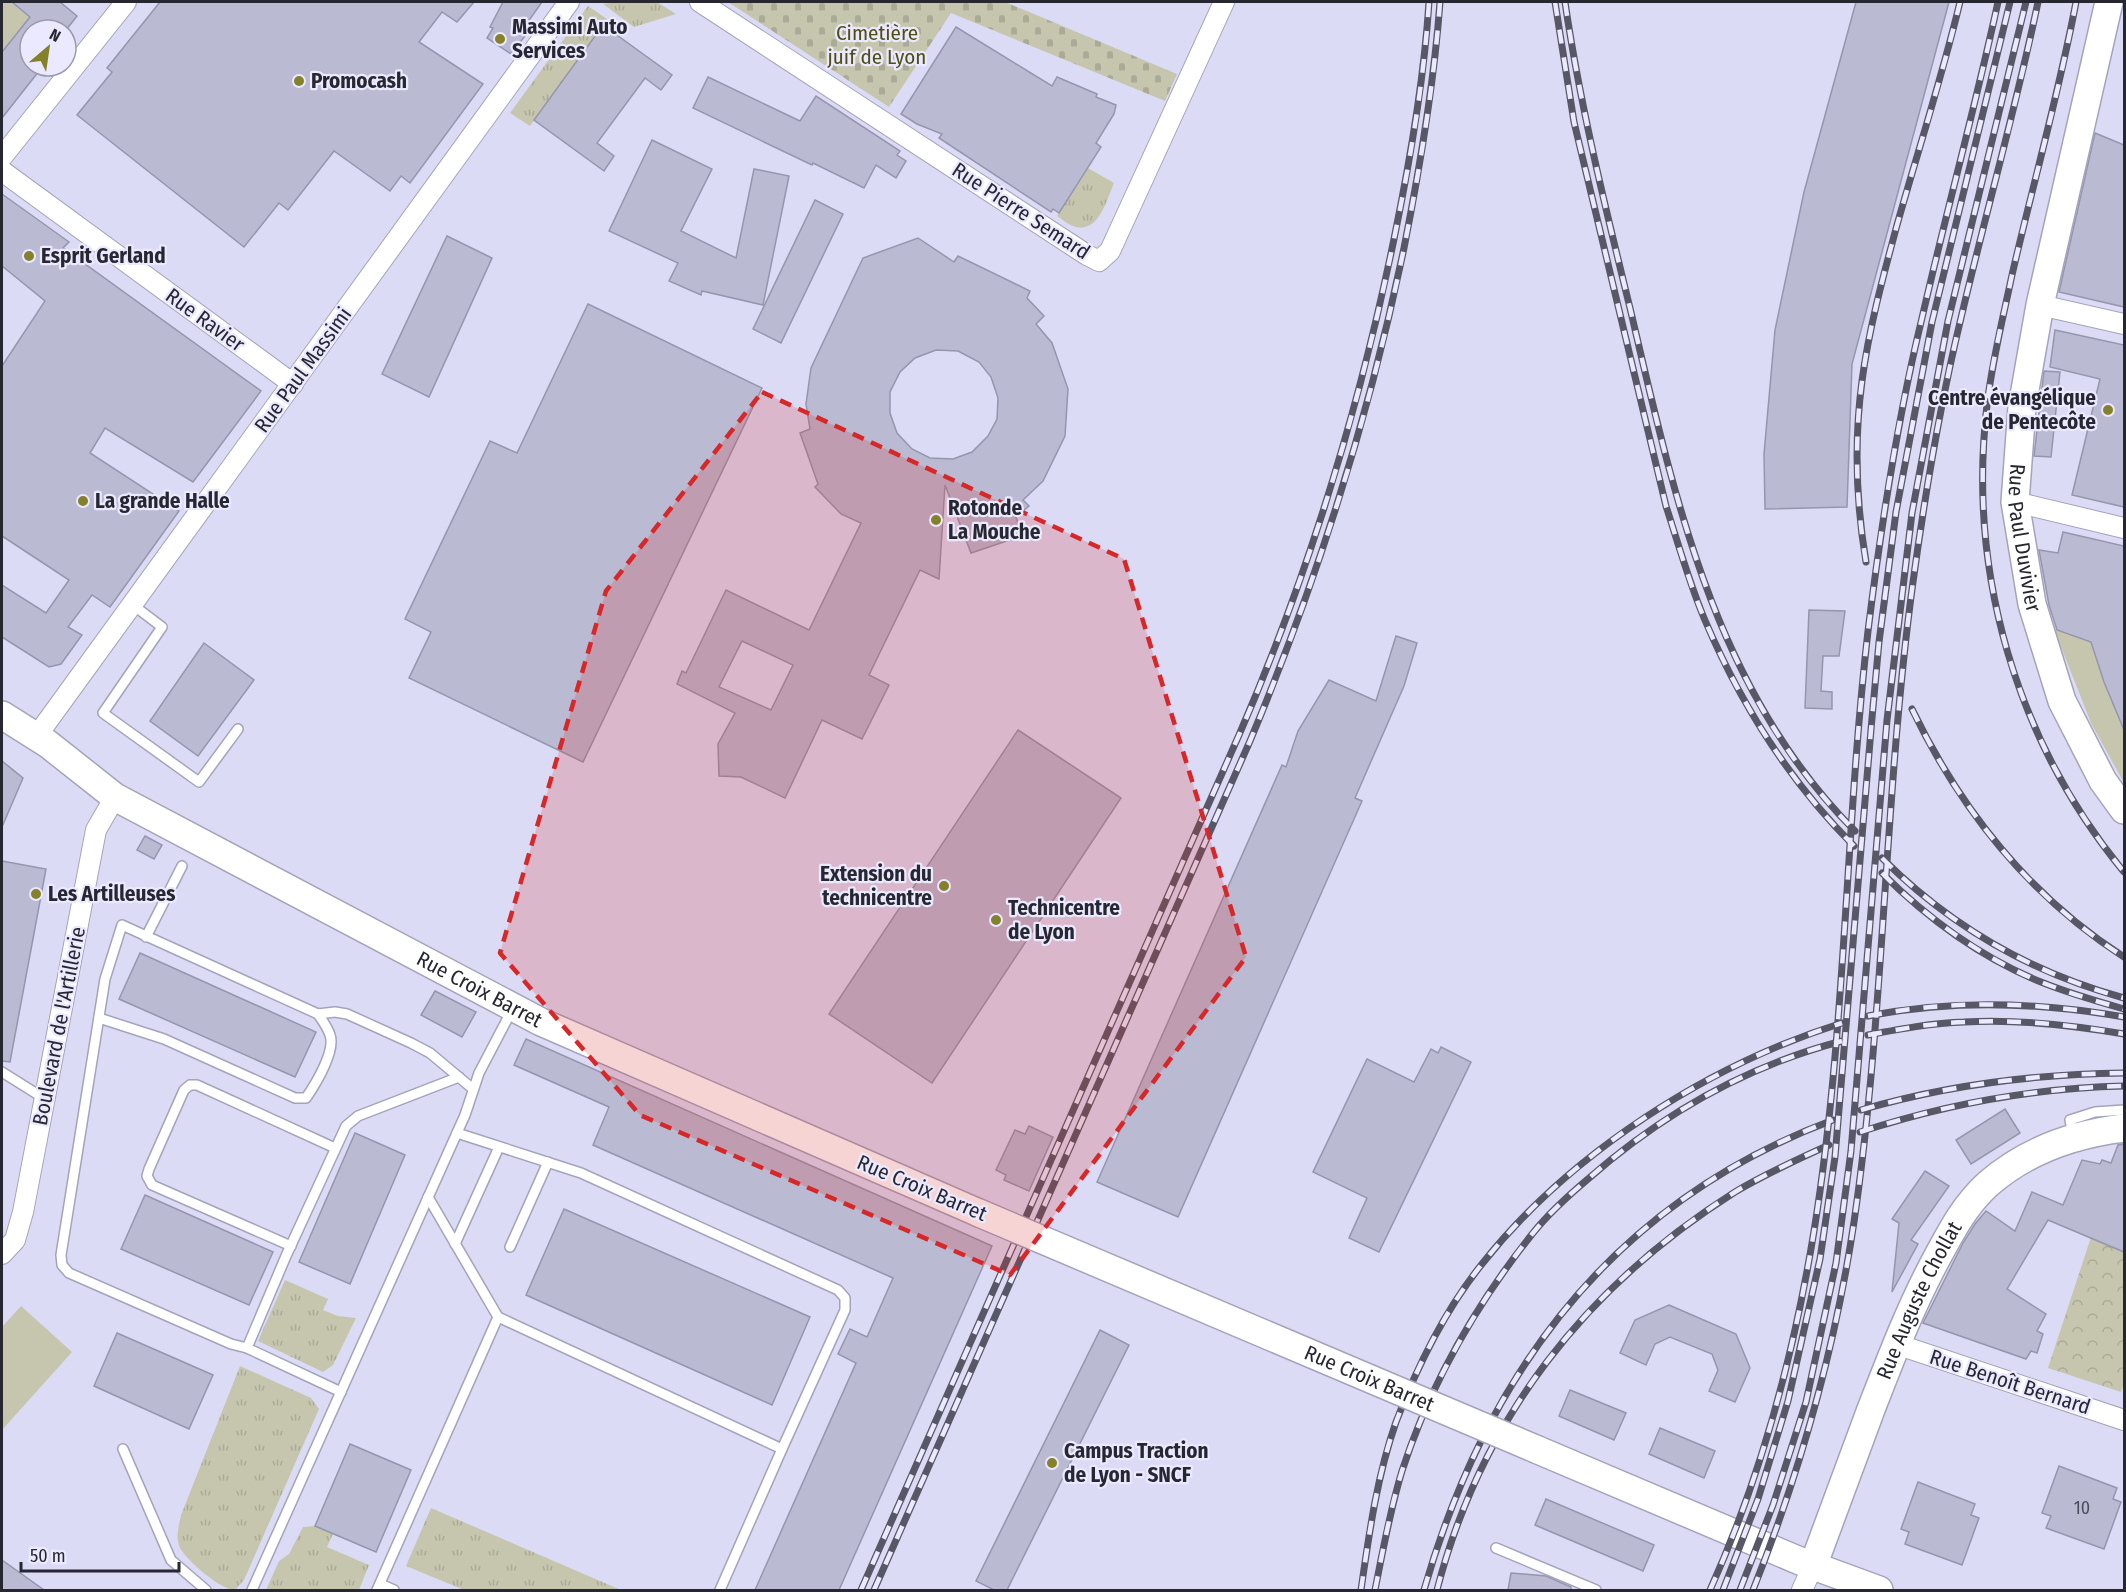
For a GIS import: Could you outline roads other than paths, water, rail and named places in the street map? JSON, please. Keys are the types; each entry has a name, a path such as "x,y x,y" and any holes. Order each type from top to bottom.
{"street":[{"path":"2,157 126,2"},
{"name":"Rue Paul Massimi","path":"36,737 569,2"},
{"name":"Rue Pierre Semard","path":"700,2 1099,261 1110,251 1224,2"},
{"name":"Rue Paul Duvivier","path":"2109,2 2040,305 2022,407 2015,502 2032,603 2062,701 2103,781 2124,810"},
{"name":"Rue Ravier","path":"2,171 293,384"},
{"path":"2040,305 2124,324"},
{"path":"2015,502 2124,528"},
{"name":"Rue Croix Barret","path":"2,715 36,737 115,797 552,1027 979,1213 1813,1566 1879,1590"},
{"name":"Boulevard de l'Artillerie","path":"2,1254 15,1240 18,1231 96,830 115,797"},
{"name":"Rue Auguste Chollat","path":"1813,1566 1896,1344 1923,1282 1963,1210 1988,1184 2046,1146 2074,1137 2124,1128"},
{"name":"Rue Benoît Bernard","path":"1896,1344 2124,1420"},
{"path":"1802,1590 1813,1566"}],"lane":[{"path":"133,605 162,627 102,713 199,782 238,729"},
{"path":"146,937 182,866"},
{"path":"341,1392 247,1348 231,1344 69,1273 62,1265 61,1255 105,979 122,925 318,1014 335,1012 347,1014 430,1053 474,1089"},
{"path":"252,1590 457,1133 479,1073 513,1007"},
{"path":"99,1018 164,1039 295,1098 306,1098 331,1051 330,1034 318,1014"},
{"path":"2,1072 45,1099"},
{"path":"247,1348 346,1126 358,1116 459,1077"},
{"path":"291,1246 152,1185 147,1176 149,1169 184,1090 190,1085 197,1085 335,1148"},
{"path":"2074,1137 2070,1120 2095,1112 2124,1110"},
{"path":"457,1133 581,1173 838,1290 845,1298 844,1310 720,1590"},
{"path":"455,1244 500,1147"},
{"path":"510,1247 548,1162"},
{"path":"428,1197 498,1317 782,1449"},
{"path":"394,1590 378,1587 498,1317"},
{"path":"123,1449 171,1560 206,1590"},
{"path":"1496,1548 1596,1590"}],"railway":[{"path":"861,1590 1239,735 1309,553 1348,429 1380,303 1416,121 1429,2"},
{"path":"874,1590 1250,741 1319,560 1358,437 1404,248 1430,95 1440,2"},
{"path":"1555,2 1574,122 1666,506 1693,591 1733,680 1768,740 1808,795 1854,846"},
{"path":"1565,2 1594,155 1664,449 1683,518 1706,587 1733,653 1767,716 1807,776 1855,831"},
{"path":"1866,562 1858,494 1857,449 1859,404 1865,361 1872,322 1897,225 1960,2"},
{"path":"1710,1590 1745,1504 1774,1414 1806,1277 1825,1157 1833,1082 1860,706 1884,513 1913,357 1998,2"},
{"path":"1723,1590 1758,1499 1788,1401 1820,1259 1835,1157 1879,642 1896,512 1932,322 2010,2"},
{"path":"1740,1590 1773,1505 1806,1402 1836,1263 1851,1151 1887,720 1912,513 1948,321 2026,2"},
{"path":"1753,1590 1801,1455 1826,1363 1846,1269 1854,1222 1872,1063 1903,662 1923,516 1953,351 2038,2"},
{"path":"2076,2 2054,104 2012,275 1992,372 1987,405 1983,468 1985,531 1993,593 2008,653 2028,712 2055,768 2087,822 2124,872"},
{"path":"1912,709 1952,782 1975,816 2001,848 2028,879 2058,907 2124,957"},
{"path":"1882,858 1936,905 1994,944 2057,975 2124,998"},
{"path":"1882,873 1937,921 1998,961 2051,986 2124,1009"},
{"path":"1868,1016 1932,1007 1996,1005 2060,1008 2124,1017"},
{"path":"1868,1035 1928,1025 1984,1021 2045,1024 2124,1034"},
{"path":"1361,1590 1379,1484 1396,1422 1433,1340 1456,1300 1482,1264 1517,1223 1557,1185 1599,1150 1645,1118 1692,1088 1742,1063 1792,1041 1842,1023"},
{"path":"1375,1590 1402,1471 1426,1407 1474,1316 1512,1260 1539,1226 1566,1198 1616,1155 1676,1113 1707,1095 1773,1064 1842,1041"},
{"path":"1861,1110 1893,1101 1991,1082 2124,1073"},
{"path":"1860,1132 1925,1113 1990,1099 2057,1090 2124,1086"},
{"path":"1424,1590 1451,1510 1484,1436 1523,1367 1570,1304 1624,1247 1686,1197 1755,1155 1833,1120"},
{"path":"1437,1590 1456,1528 1481,1469 1511,1414 1547,1362 1587,1314 1632,1270 1681,1229 1746,1185 1829,1145"}],"place":[{"name":"Massimi Auto Services","path":"500,39"},
{"name":"Promocash","path":"299,81"},
{"name":"Esprit Gerland","path":"29,256"},
{"name":"Centre évangélique de Pentecôte","path":"2108,410"},
{"name":"La grande Halle","path":"83,501"},
{"name":"Rotonde La Mouche","path":"936,520"},
{"name":"Extension du technicentre","path":"944,886"},
{"name":"Les Artilleuses","path":"36,894"},
{"name":"Technicentre de Lyon","path":"996,920"},
{"name":"Campus Traction de Lyon - SNCF","path":"1052,1463"}],"park label":[{"name":"Cimetière juif de Lyon","path":"877,45"}]}
